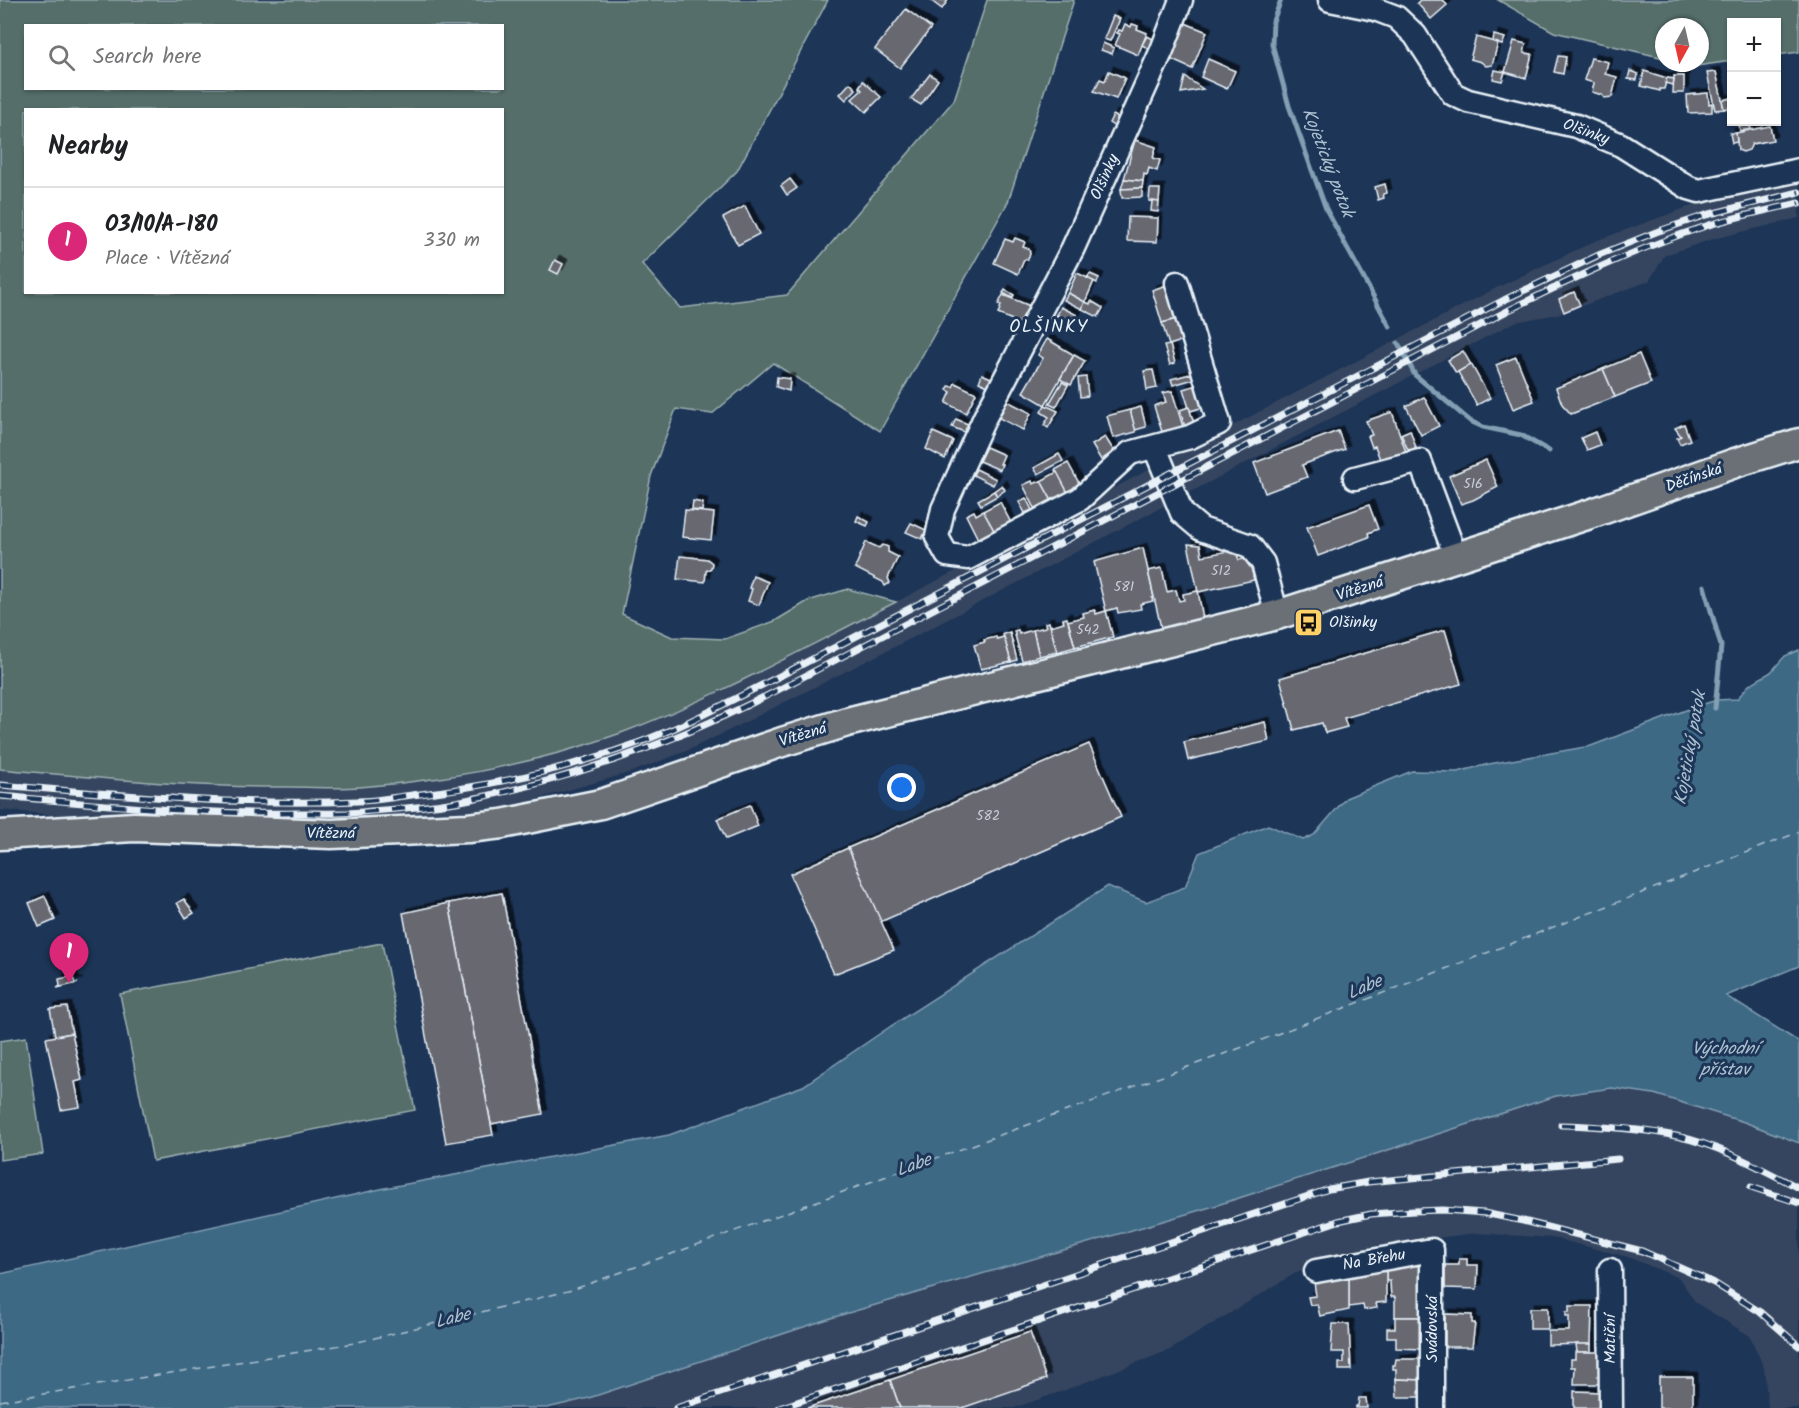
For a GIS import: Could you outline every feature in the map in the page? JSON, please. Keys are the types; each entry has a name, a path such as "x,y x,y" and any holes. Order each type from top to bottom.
{"main road":[{"name":"Děčínská","path":"1590,514 1799,443"},
{"name":"Vítězná","path":"0,835 134,827 331,834 468,828 528,820 601,804 847,722 1277,615 1590,514"}],"street":[{"name":"Olšinky","path":"1177,283 1219,423 1190,437 1130,453 1080,499 968,558 947,555 937,537 943,509 985,417 1073,248 1162,50 1181,0"},
{"name":"Olšinky","path":"1330,0 1375,9 1396,17 1415,35 1454,94 1468,101 1576,126 1620,146 1689,188 1699,191 1799,170"},
{"path":"1155,448 1182,513 1201,529 1250,546 1263,563 1277,615"},
{"path":"1355,478 1420,461 1456,557"},
{"name":"Na Břehu","path":"1316,1271 1432,1250"},
{"name":"Svádovská","path":"1432,1250 1432,1408"},
{"name":"Matiční","path":"1610,1269 1611,1408"}],"shaded area":[{"path":"1799,178 1799,218 1713,239 1665,255 1649,281 1563,313 1515,322 914,637 730,730 684,752 632,772 523,803 460,816 361,827 136,822 0,810 0,769 138,782 262,787 359,787 453,776 514,764 619,734 668,715 896,602 1498,287 1595,241 1702,202"},
{"path":"1612,1088 1654,1094 1744,1122 1799,1143 1799,1408 1768,1408 1764,1368 1750,1336 1696,1303 1679,1278 1628,1257 1553,1238 1476,1233 1374,1246 1299,1271 1170,1350 1014,1408 547,1408 589,1398 831,1318 1214,1206 1556,1096"}],"green space":[{"path":"0,0 828,0 737,171 642,264 680,308 787,295 954,100 987,0 1074,0 1008,202 880,431 773,363 712,414 676,409 651,476 622,614 672,637 725,639 775,621 808,601 848,589 896,602 760,671 656,719 590,744 492,769 393,784 334,788 254,787 108,779 0,769"},
{"path":"1498,0 1799,0 1799,52 1781,54 1781,18 1727,18 1727,62 1709,64 1709,18 1655,18 1655,56 1554,32"},
{"path":"382,943 415,1110 153,1161 120,994"},
{"path":"26,1037 43,1154 0,1160 0,1041"}],"water":[{"path":"1799,650 1799,966 1726,996 1799,1042 1799,1143 1744,1122 1654,1094 1612,1088 1556,1096 1214,1206 831,1318 589,1398 547,1408 0,1408 0,1274 385,1188 669,1135 803,1086 891,1026 1108,886 1146,902 1185,887 1199,853 1268,825 1303,840 1314,835 1346,798 1412,771 1457,772 1591,746 1694,707 1717,700 1737,699 1749,685 1771,672 1785,656"}],"building":[{"path":"930,0 948,0 942,9"},
{"path":"1420,0 1443,0 1447,5 1431,19 1417,3"},
{"path":"906,9 931,28 900,68 875,49"},
{"path":"1113,16 1120,19 1110,41 1104,39"},
{"path":"1185,23 1207,32 1192,69 1170,59"},
{"path":"1125,24 1131,27 1132,24 1138,26 1137,29 1147,33 1138,55 1115,45 1120,34 1117,33 1119,30 1122,31"},
{"path":"1494,35 1505,38 1502,45 1493,42"},
{"path":"1147,36 1155,40 1151,50 1142,45"},
{"path":"1476,37 1498,43 1492,65 1486,66 1470,59"},
{"path":"1514,41 1526,44 1524,53 1532,54 1526,78 1505,72"},
{"path":"1103,43 1114,48 1112,54 1101,50"},
{"path":"1558,56 1566,57 1563,74 1554,72"},
{"path":"1591,58 1608,62 1605,74 1617,77 1612,97 1604,98 1592,92 1594,83 1584,80"},
{"path":"1208,59 1235,71 1227,89 1201,77"},
{"path":"1495,70 1505,72 1502,81 1493,79"},
{"path":"1109,71 1125,78 1116,99 1094,91 1100,79 1105,81"},
{"path":"1630,71 1638,74 1637,80 1628,79"},
{"path":"1644,71 1667,78 1664,89 1660,91 1641,86"},
{"path":"1716,72 1724,109 1715,110 1707,73"},
{"path":"930,74 938,80 921,105 911,99"},
{"path":"1674,76 1684,76 1684,93 1673,93"},
{"path":"1185,77 1203,89 1181,93"},
{"path":"1667,78 1674,79 1673,85 1665,83"},
{"path":"863,81 881,97 866,112 852,99 862,90 859,87"},
{"path":"850,83 856,89 846,100 840,94"},
{"path":"1708,93 1709,104 1712,103 1712,112 1688,113 1687,95"},
{"path":"1727,99 1727,108 1724,109 1722,100"},
{"path":"1113,115 1119,118 1115,127 1109,123"},
{"path":"1739,126 1750,126 1751,129 1740,131"},
{"path":"1770,126 1773,140 1752,144 1749,150 1743,152 1738,150 1736,133"},
{"path":"1730,133 1736,133 1737,142 1732,143"},
{"path":"1135,140 1156,147 1153,158 1160,160 1157,171 1149,168 1147,175 1144,174 1143,181 1124,179"},
{"path":"790,179 797,188 787,195 781,186"},
{"path":"1124,179 1143,181 1142,188 1121,189"},
{"path":"1385,184 1387,193 1383,194 1384,198 1378,200 1375,187"},
{"path":"1142,188 1142,197 1122,198 1121,189"},
{"path":"1150,189 1160,189 1159,202 1149,201"},
{"path":"1152,201 1159,202 1158,212 1151,211"},
{"path":"745,206 759,234 738,245 723,218"},
{"path":"1128,217 1158,218 1157,242 1127,241"},
{"path":"1015,238 1025,242 1023,247 1029,249 1030,254 1028,259 1024,260 1018,274 994,263 1005,239 1013,242"},
{"path":"555,260 563,264 558,274 550,270"},
{"path":"1077,273 1094,281 1085,302 1068,293"},
{"path":"1090,274 1099,278 1097,283 1087,278"},
{"path":"1170,284 1181,318 1162,323 1152,290"},
{"path":"1005,290 1014,295 1012,298 1003,293"},
{"path":"1574,292 1580,305 1564,312 1559,299"},
{"path":"1068,293 1085,302 1082,309 1064,300"},
{"path":"1003,295 1030,306 1022,324 998,314 1001,306 998,305"},
{"path":"1091,301 1103,308 1098,317 1082,309 1085,302 1090,304"},
{"path":"1061,307 1077,315 1073,323 1057,315"},
{"path":"1057,315 1065,319 1063,325 1054,321"},
{"path":"1181,318 1188,339 1169,345 1162,323"},
{"path":"1053,323 1062,327 1060,332 1051,328"},
{"path":"1047,339 1074,355 1045,405 1023,392 1043,358 1038,355"},
{"path":"1170,345 1175,363 1170,365 1164,346"},
{"path":"1463,351 1471,365 1456,373 1448,360"},
{"path":"1639,354 1651,383 1615,397 1603,369"},
{"path":"1074,355 1085,361 1071,385 1060,379"},
{"path":"1516,357 1534,401 1513,409 1496,365"},
{"path":"1471,364 1490,398 1477,405 1458,372"},
{"path":"1603,369 1615,397 1571,414 1562,404 1556,388"},
{"path":"1153,370 1157,388 1147,390 1144,371"},
{"path":"1202,371 1204,376 1173,385 1171,379"},
{"path":"982,374 995,380 992,388 979,382"},
{"path":"777,377 790,379 789,391 776,387"},
{"path":"1086,377 1088,396 1080,397 1078,378"},
{"path":"1062,382 1068,385 1056,407 1049,404"},
{"path":"955,383 976,393 966,413 946,403 951,392 947,390"},
{"path":"1201,384 1208,406 1190,411 1183,389"},
{"path":"1172,391 1184,430 1163,435 1154,406 1166,402 1163,393"},
{"path":"1424,397 1439,426 1421,435 1406,406"},
{"path":"1007,401 1031,413 1023,430 999,418"},
{"path":"1045,405 1058,411 1048,428 1044,425 1049,417 1041,412"},
{"path":"1141,407 1146,427 1135,430 1130,410"},
{"path":"1189,407 1194,424 1185,427 1180,410"},
{"path":"1130,410 1136,432 1113,438 1107,416"},
{"path":"1392,412 1406,452 1381,462 1375,446 1372,447 1368,436 1372,435 1366,421"},
{"path":"956,419 972,426 969,434 952,427"},
{"path":"1684,424 1690,440 1680,444 1677,438 1681,436 1675,428"},
{"path":"1410,430 1416,448 1408,450 1401,434"},
{"path":"1338,431 1345,449 1302,465 1307,477 1265,493 1254,463"},
{"path":"933,432 953,441 945,459 926,449"},
{"path":"1595,432 1600,445 1587,450 1581,438"},
{"path":"1105,437 1114,451 1101,460 1092,445"},
{"path":"986,447 1004,455 1000,470 979,461"},
{"path":"1059,454 1063,461 1038,474 1034,468"},
{"path":"1486,460 1498,487 1461,504 1449,476"},
{"path":"1068,463 1080,485 1068,493 1055,470"},
{"path":"976,469 996,479 993,485 973,475"},
{"path":"1057,472 1069,495 1053,503 1041,481"},
{"path":"1032,481 1033,484 1041,481 1053,503 1037,512 1023,485"},
{"path":"1002,485 1005,490 997,496 994,491"},
{"path":"994,491 997,496 981,505 978,500"},
{"path":"1026,498 1032,510 1025,513 1019,502"},
{"path":"693,501 703,503 702,511 692,510"},
{"path":"1000,502 1012,525 996,534 983,511"},
{"path":"1369,505 1378,529 1368,533 1369,537 1318,556 1307,527"},
{"path":"685,510 714,513 711,540 682,537"},
{"path":"974,511 976,515 983,511 996,534 980,543 966,515"},
{"path":"858,516 869,522 867,526 856,521"},
{"path":"911,523 926,530 922,539 906,532"},
{"path":"866,542 879,548 883,545 888,547 888,552 898,557 888,578 890,583 885,586 883,582 855,568"},
{"path":"1188,544 1200,545 1202,556 1235,550 1239,560 1249,558 1254,580 1198,592"},
{"path":"1143,548 1153,601 1140,604 1141,609 1118,613 1117,608 1106,611 1094,562"},
{"path":"680,556 707,559 712,563 711,568 706,571 705,582 677,579"},
{"path":"1162,568 1167,592 1176,590 1179,601 1184,600 1183,594 1198,591 1203,619 1162,632 1148,571"},
{"path":"753,576 768,582 759,605 748,601"},
{"path":"1095,610 1096,614 1106,611 1113,637 1075,647 1068,621 1084,617 1083,613"},
{"path":"1067,618 1075,647 1057,652 1050,626 1064,622 1063,619"},
{"path":"1049,622 1057,652 1039,656 1033,630 1046,627 1045,623"},
{"path":"1018,630 1019,634 1033,630 1039,656 1022,661 1014,631"},
{"path":"1445,630 1461,684 1344,718 1347,727 1325,733 1322,723 1294,730 1280,678"},
{"path":"1010,633 1017,660 1011,662 1003,634"},
{"path":"996,637 997,639 1004,637 1011,662 981,669 974,645"},
{"path":"1265,722 1269,741 1188,760 1184,742"},
{"path":"1089,744 1121,817 880,922 848,848"},
{"path":"750,805 758,826 726,839 717,819"},
{"path":"848,848 894,950 834,974 790,874"},
{"path":"502,893 543,1114 491,1124 449,903"},
{"path":"45,896 55,920 39,927 29,903"},
{"path":"184,899 194,913 186,918 177,903"},
{"path":"449,903 493,1135 446,1143 403,913"},
{"path":"69,977 78,983 57,988 60,986 59,979"},
{"path":"67,1007 72,1033 55,1036 50,1009"},
{"path":"72,1033 82,1080 75,1082 80,1107 61,1110 46,1038"},
{"path":"1459,1259 1467,1259 1467,1265 1478,1265 1477,1289 1445,1288 1445,1265 1459,1265"},
{"path":"1416,1265 1422,1270 1422,1317 1395,1317 1395,1297 1391,1297 1390,1281 1386,1281 1386,1270"},
{"path":"1386,1270 1386,1302 1376,1303 1377,1308 1364,1310 1363,1305 1349,1307 1349,1277"},
{"path":"1349,1277 1349,1310 1320,1316 1317,1304 1310,1305 1308,1297 1316,1296 1314,1282"},
{"path":"1569,1306 1592,1306 1591,1344 1548,1345 1548,1331 1569,1331 1569,1316 1566,1316 1566,1312 1569,1312"},
{"path":"1530,1308 1548,1308 1548,1329 1530,1329"},
{"path":"1445,1314 1472,1315 1472,1323 1475,1323 1472,1347 1445,1347"},
{"path":"1395,1317 1422,1317 1422,1349 1396,1348 1396,1337 1387,1337 1387,1328 1395,1328"},
{"path":"1333,1324 1349,1324 1351,1370 1339,1370 1339,1363 1344,1363 1344,1352 1331,1352"},
{"path":"1030,1332 1046,1379 962,1408 900,1408 890,1380"},
{"path":"1576,1344 1591,1344 1591,1352 1577,1352"},
{"path":"1575,1352 1601,1352 1601,1384 1574,1384 1575,1367 1571,1367 1571,1359 1575,1359"},
{"path":"1396,1359 1421,1359 1422,1380 1396,1379 1396,1369 1393,1369 1393,1365"},
{"path":"1659,1377 1693,1377 1693,1408 1659,1408"},
{"path":"1396,1379 1422,1380 1422,1397 1397,1397"},
{"path":"890,1380 900,1408 807,1408"},
{"path":"1574,1391 1601,1392 1601,1408 1574,1408"},
{"path":"1359,1398 1366,1398 1367,1408 1356,1408"}],"waterway":[{"name":"Kojetický potok","path":"1281,0 1273,21 1272,44 1289,106 1326,209 1390,327"},
{"name":"Kojetický potok","path":"1398,343 1415,375 1470,421 1483,427 1521,435 1549,451"},
{"name":"Kojetický potok","path":"1704,586 1721,646 1715,708"}],"ferry route":[{"path":"0,1401 354,1343 572,1290 1254,1043 1799,832"}],"railway":[{"path":"0,785 223,801 365,801 445,791 512,779 611,752 675,728 772,680 1504,300 1601,254 1706,215 1799,192"},
{"path":"0,796 186,811 346,813 461,801 543,782 623,757 700,727 776,691 1558,286 1633,253 1709,225 1799,203"},
{"path":"1561,1125 1633,1129 1692,1140 1739,1158 1799,1188"},
{"path":"676,1408 1329,1189 1368,1182 1618,1159"},
{"path":"1751,1187 1799,1203"},
{"path":"779,1408 1338,1221 1371,1214 1414,1211 1443,1210 1484,1213 1642,1251 1714,1283 1760,1312 1799,1346"}],"place":[{"name":"Olšinky","path":"1308,622"},
{"name":"O3/10/A-180","path":"69,983"}],"district":[{"name":"OLŠINKY","path":"1049,327"}],"water label":[{"name":"Labe","path":"1365,988"},
{"name":"Východní přístav","path":"1725,1059"},
{"name":"Labe","path":"914,1166"},
{"name":"Labe","path":"453,1319"}]}
